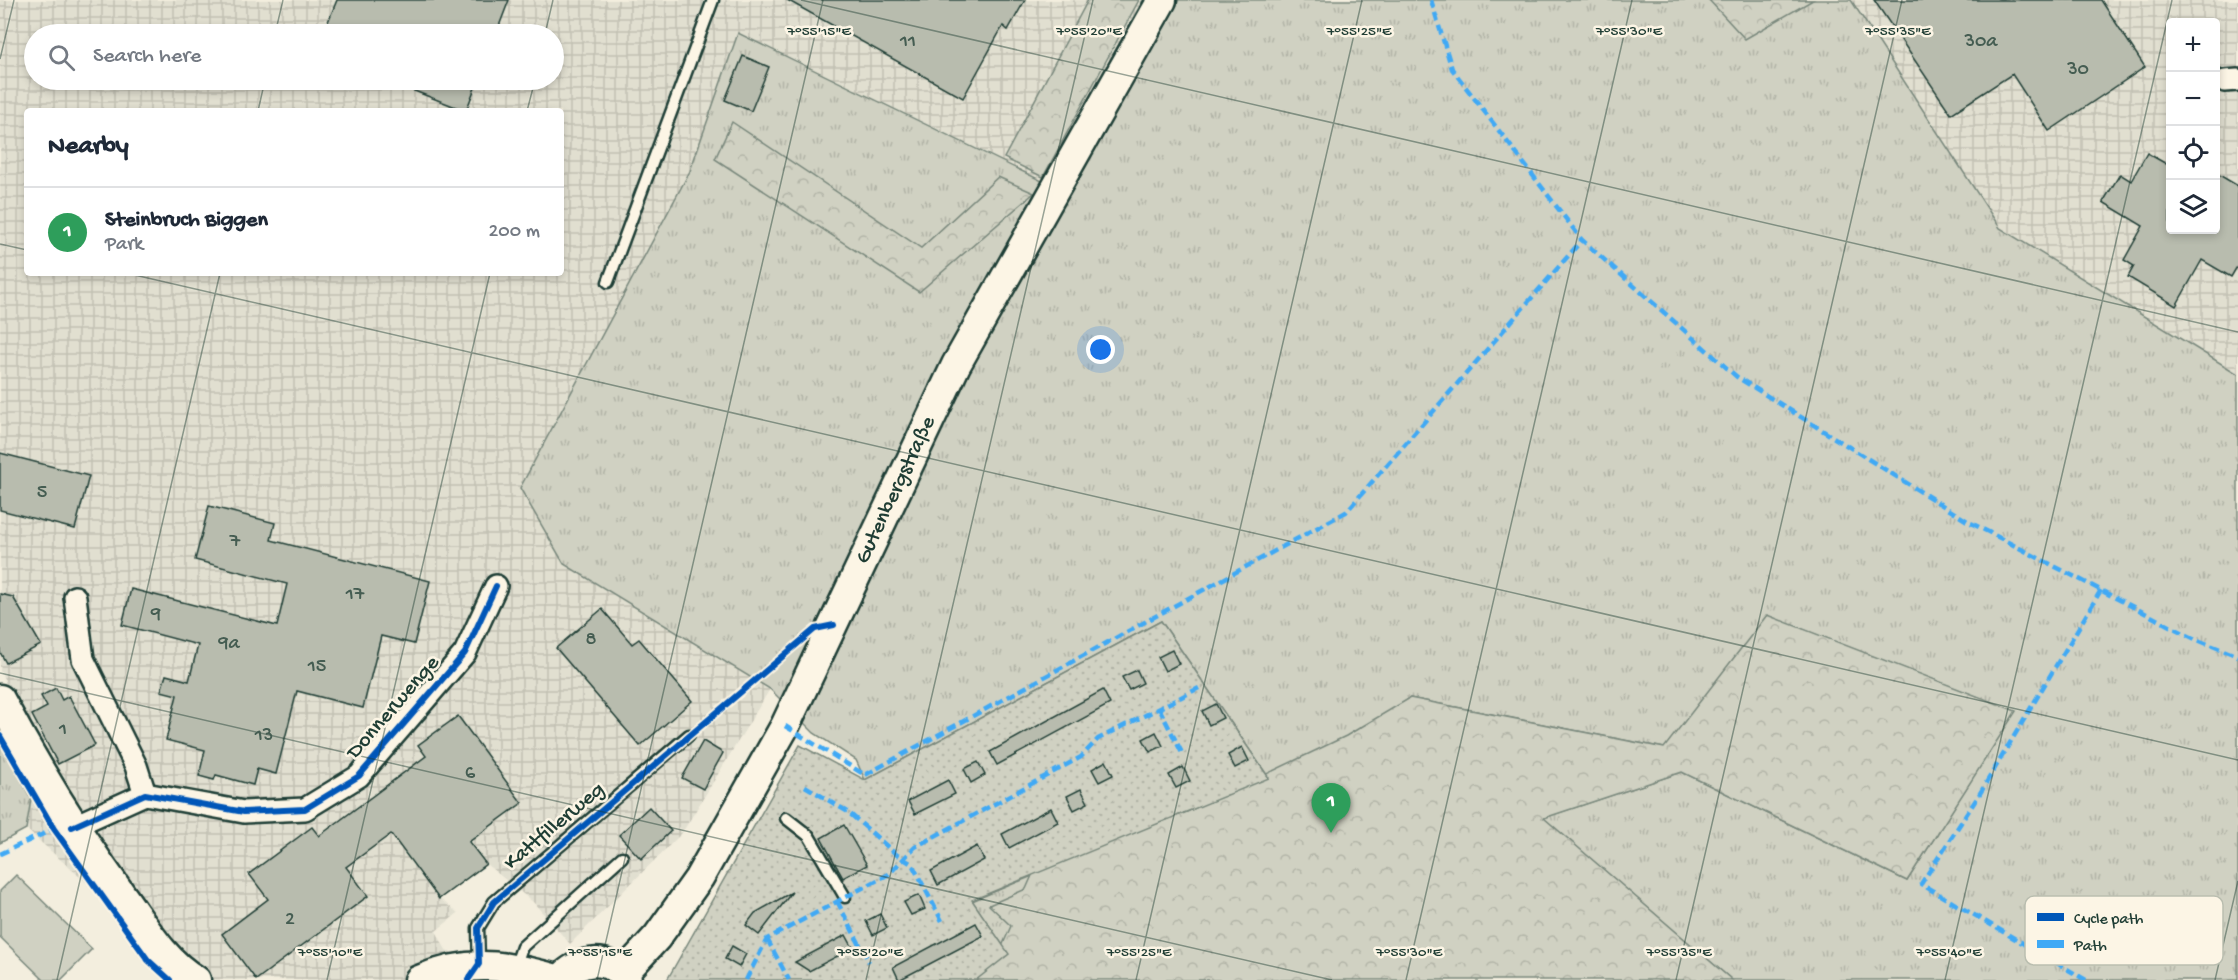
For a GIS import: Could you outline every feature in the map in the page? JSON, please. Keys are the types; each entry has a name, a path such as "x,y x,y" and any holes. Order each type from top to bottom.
{"main road":[{"name":"Gutenbergstraße","path":"625,977 699,878 785,726 956,365 1162,0"},
{"path":"0,699 36,768 72,827 163,952 196,980"},
{"path":"419,980 435,973 480,964 515,967 560,980 578,964 590,962 602,962 625,977"}],"street":[{"name":"Donnerwenge","path":"145,794 244,812 304,809 359,776 465,653 496,586"},
{"path":"72,827 145,794 136,766 83,659 75,597"}],"lane":[{"path":"608,282 713,0"},
{"name":"Kattfillerweg","path":"480,964 478,928 494,902 689,735"},
{"path":"786,818 809,836 844,897"},
{"path":"515,967 522,947 621,857"}],"shaded area":[{"path":"0,0 1143,0 1045,182 738,33 690,171 520,488 564,564 770,689 682,833 570,944 533,902 486,864 440,899 458,913 436,931 446,950 479,964 491,980 196,980 26,829 31,799 51,772 0,671"},
{"path":"1851,0 2238,0 2238,374 2000,228"}],"green space":[{"path":"1088,0 1139,0 1043,177 1004,158"},
{"path":"1143,0 1851,0 2000,228 2238,374 2238,980 1732,980 1543,818 1682,772 1907,881 2015,711 1768,616 1665,748 1410,698 1289,777 1026,940 1009,954 972,901 1269,778 1161,621 865,780 856,760 814,733 770,689 564,564 520,488 690,171 738,33 1044,182"},
{"path":"1709,0 1813,0 1745,39"},
{"path":"732,122 921,248 998,177 1034,193 919,292 715,159"},
{"path":"1767,615 2016,711 1907,881 1682,772 1544,818 1732,980 966,980 996,960 1011,926 989,905 1026,889 1034,871 1187,812 1346,736 1410,698 1664,748"},
{"path":"1161,621 1269,778 972,900 1009,954 976,980 667,980 800,745 865,780"},
{"path":"0,742 31,799 26,829 0,843"},
{"path":"16,875 92,949 61,980 44,980 0,937 0,891"}],"building":[{"path":"337,0 509,0 500,24 327,24"},
{"path":"787,0 1025,0 1008,30 1003,26 963,98"},
{"path":"1874,0 2101,0 2145,67 2049,131 2012,74 1951,114"},
{"path":"743,56 769,67 751,111 725,100"},
{"path":"412,90 474,90 467,108 458,108"},
{"path":"2147,153 2166,164 2166,234 2220,234 2220,175 2238,186 2238,265 2231,277 2202,260 2176,306 2128,277 2134,266 2124,260 2143,226 2103,202 2120,174 2131,181"},
{"path":"0,453 89,476 75,529 0,510"},
{"path":"209,506 275,523 271,540 430,581 414,644 381,636 363,708 297,691 276,774 257,769 253,785 216,775 214,780 199,776 205,750 166,740 177,695 161,691 166,675 189,681 198,645 122,625 131,589 277,626 287,584 195,560"},
{"path":"0,594 13,597 41,645 6,663 0,652"},
{"path":"602,609 632,644 639,639 692,701 640,746 556,648"},
{"path":"1172,650 1179,664 1165,671 1158,657"},
{"path":"1137,670 1143,683 1129,690 1122,677"},
{"path":"56,688 62,700 69,696 95,745 58,764 32,715 47,707 41,696"},
{"path":"1103,690 1110,704 997,765 990,752"},
{"path":"1216,704 1223,718 1209,725 1202,711"},
{"path":"458,716 522,803 469,842 486,864 439,899 391,834 346,867 368,896 256,980 222,934 268,899 249,874 312,827 319,836 426,756 418,745"},
{"path":"1156,732 1163,746 1150,752 1143,739"},
{"path":"703,741 723,753 703,789 682,778"},
{"path":"1242,747 1249,761 1235,768 1228,755"},
{"path":"1106,761 1113,775 1099,782 1092,769"},
{"path":"978,762 985,775 971,783 964,769"},
{"path":"1183,767 1190,781 1176,788 1169,775"},
{"path":"948,780 955,794 915,814 908,801"},
{"path":"1081,789 1088,803 1074,810 1067,796"},
{"path":"649,807 671,831 641,859 619,835"},
{"path":"1051,808 1058,822 1009,848 1002,834"},
{"path":"844,825 867,865 843,878 821,838"},
{"path":"977,846 984,860 938,885 931,871"},
{"path":"792,892 759,935 746,925 755,913"},
{"path":"919,895 925,909 911,915 904,902"},
{"path":"880,914 887,928 873,935 866,921"},
{"path":"976,923 983,936 899,980 893,967"},
{"path":"846,935 853,948 809,971 795,962"},
{"path":"732,946 746,954 739,967 725,959"}],"marked path":[{"path":"1431,0 1452,69 1582,240 1737,377 1969,522 2195,639 2238,656"},
{"path":"785,726 865,775 1346,512 1582,240"},
{"path":"2025,945 1921,884 1979,795 2101,590"},
{"path":"746,980 767,939 889,874 915,847 1081,757 1098,739 1199,688"},
{"path":"1159,708 1182,753"},
{"path":"805,786 848,812 897,855 912,864 942,921"},
{"path":"0,854 54,829"},
{"path":"837,901 869,962"},
{"path":"767,939 789,980"},
{"path":"2060,965 2086,980"}],"cycle path":[{"path":"72,827 145,794 244,812 305,809 359,776 465,653 496,586"},
{"path":"468,980 479,964 478,928 494,902 815,629 834,625"},
{"path":"0,736 54,829 148,960 170,980"}],"place":[{"name":"Steinbruch Biggen","path":"1331,833"}]}
